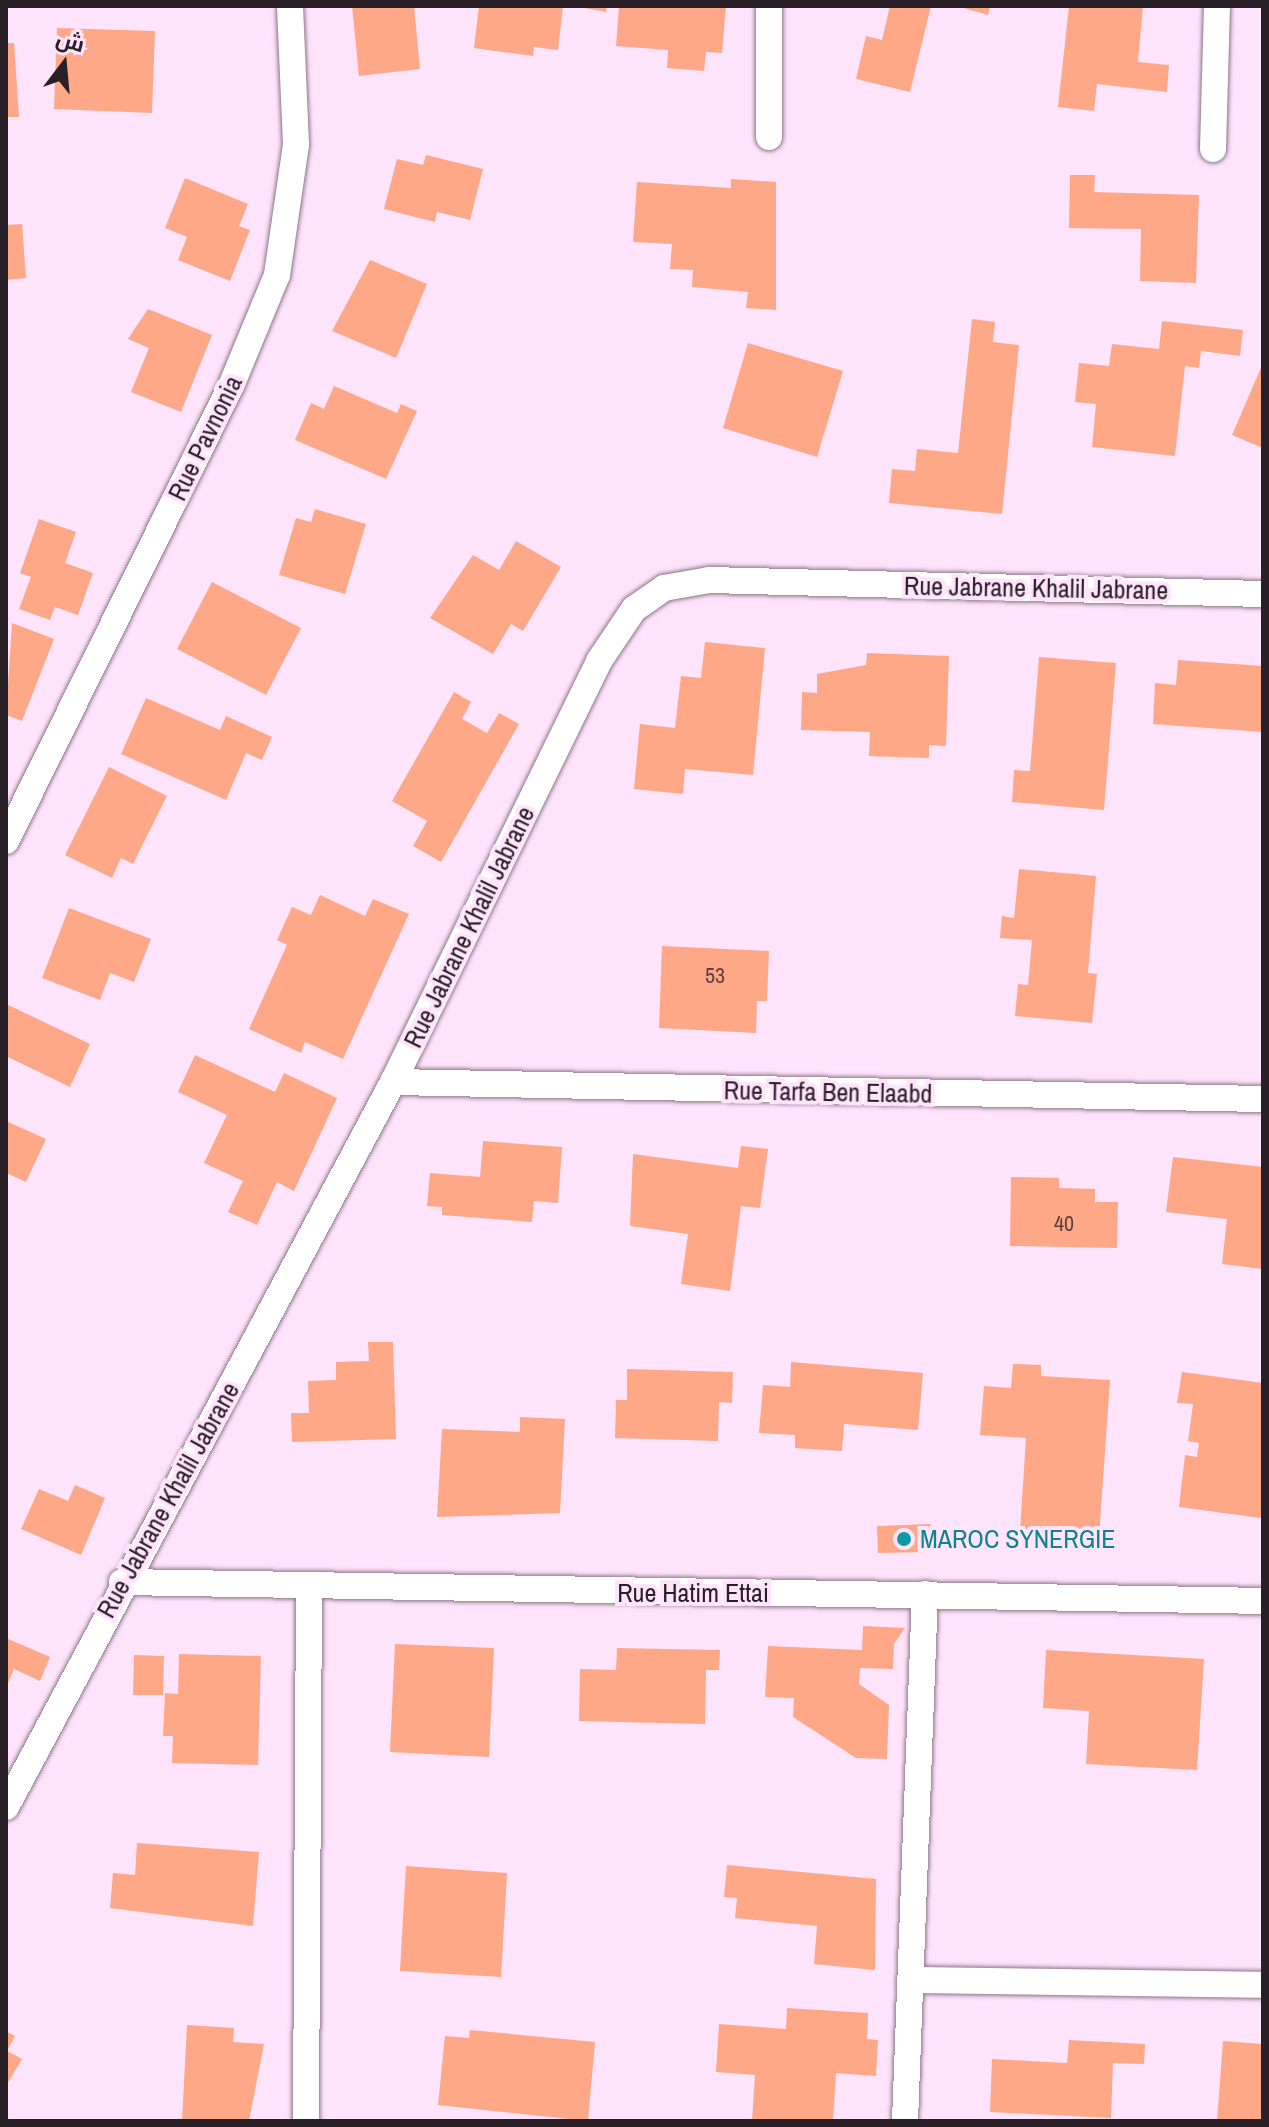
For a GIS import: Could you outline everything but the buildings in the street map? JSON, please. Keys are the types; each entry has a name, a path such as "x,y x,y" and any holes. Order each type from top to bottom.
{"street":[{"name":"Rue Pavnonia","path":"6,841 231,386 277,275 296,144 290,6"},
{"path":"769,6 769,137"},
{"path":"1213,149 1217,6"},
{"name":"Rue Jabrane Khalil Jabrane","path":"6,1807 122,1582 393,1082 599,661 650,594 709,580 1263,594"},
{"name":"Rue Tarfa Ben Elaabd","path":"393,1082 1263,1099"},
{"name":"Rue Hatim Ettai","path":"122,1582 309,1590 925,1594 1263,1601"},
{"path":"306,2121 309,1590"},
{"path":"905,2121 925,1594"},
{"path":"912,1980 1263,1985"}],"place":[{"name":"MAROC SYNERGIE","path":"904,1539"}]}
